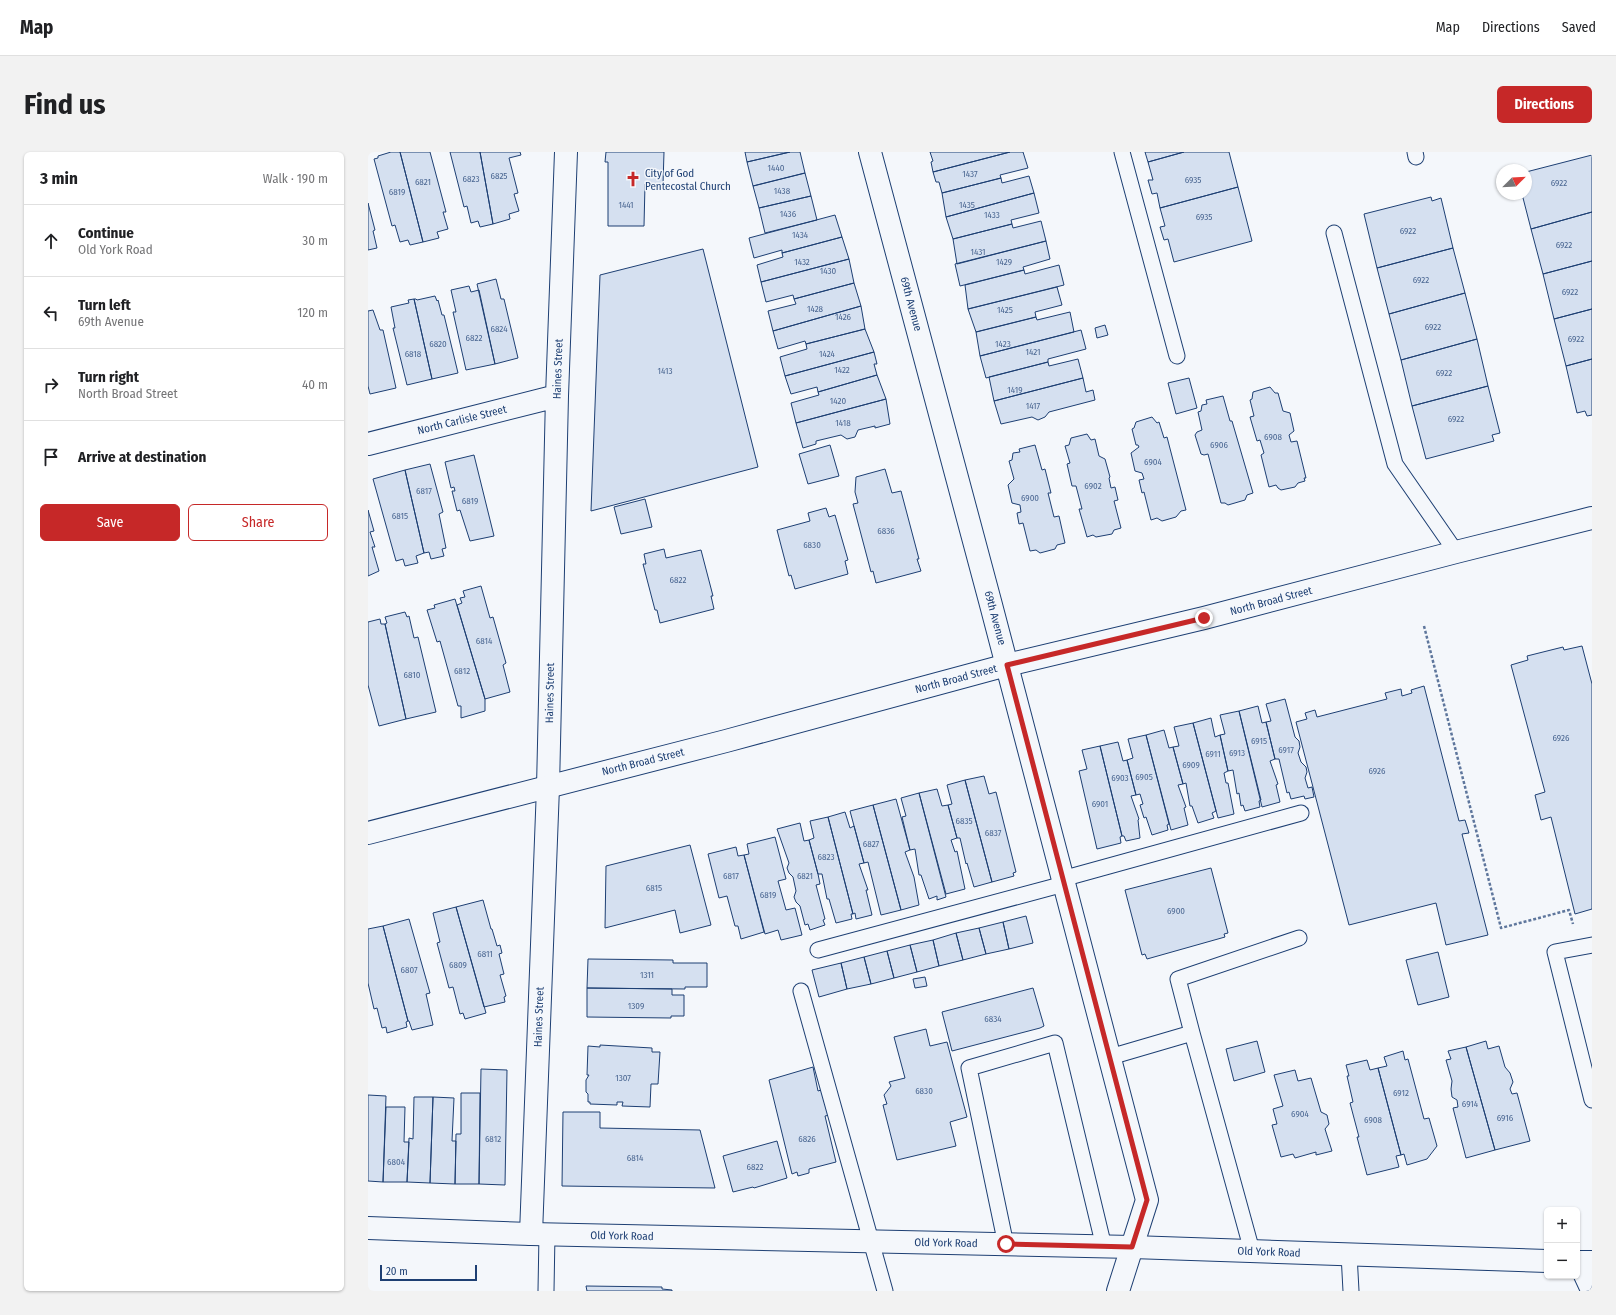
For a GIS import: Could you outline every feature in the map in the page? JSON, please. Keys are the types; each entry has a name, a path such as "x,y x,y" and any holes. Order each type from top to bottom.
{"street":[{"name":"Haines Street","path":"539,1234 557,396 566,152"},
{"name":"69th Avenue","path":"870,152 1007,665 1147,1200 1118,1291"},
{"name":"North Carlisle Street","path":"368,444 557,396"},
{"name":"North Broad Street","path":"368,833 734,739 1007,665 1204,618 1592,518"},
{"name":"Old York Road","path":"368,1228 539,1234 1132,1247 1544,1261"},
{"path":"1583,1262 1592,1290"}],"lane":[{"path":"1122,152 1177,356"},
{"path":"1334,233 1395,464 1456,552"},
{"path":"818,950 1063,882 1301,813"},
{"path":"1252,1251 1178,979 1299,938"},
{"path":"1585,946 1554,952 1587,1056 1592,1100"},
{"path":"801,991 885,1291"},
{"path":"1110,1057 1192,1033"},
{"path":"1006,1244 969,1068 1055,1043 1104,1247"},
{"path":"539,1234 546,1291"},
{"path":"1349,1254 1350,1291"}],"path":[{"path":"1424,626 1501,928 1569,910 1585,946"}],"building":[{"path":"391,152 400,152 423,242 410,245 408,240 400,242 395,225 392,226 374,159 378,158 378,156"},
{"path":"400,152 430,152 446,212 443,212 448,229 437,232 439,238 423,242"},
{"path":"450,152 480,152 493,224 480,227 478,221 471,223 467,206 464,207"},
{"path":"480,152 520,152 521,155 509,158 518,193 514,194 519,211 509,214 510,219 493,224"},
{"path":"606,152 664,152 663,184 645,184 644,226 608,226 608,162 605,162"},
{"path":"745,152 790,152 747,162"},
{"path":"790,152 800,152 805,173 753,186 747,162"},
{"path":"930,152 1010,152 933,172 931,162 933,161"},
{"path":"1010,152 1023,152 1028,168 1000,175 1001,178 942,193 939,182 936,182 933,172"},
{"path":"1145,152 1184,152 1148,162"},
{"path":"1184,152 1229,152 1238,187 1160,208 1157,193 1152,194 1148,180 1153,180 1148,162"},
{"path":"1592,155 1592,212 1531,229 1524,200 1532,200 1532,170"},
{"path":"805,173 811,196 759,208 753,186"},
{"path":"1029,176 1034,193 946,217 942,193 1001,178 1002,183"},
{"path":"1238,187 1252,241 1174,262 1168,239 1164,240 1160,227 1165,226 1160,208"},
{"path":"1034,193 1039,213 1011,220 1012,224 953,239 946,217"},
{"path":"811,196 817,220 765,233 759,208"},
{"path":"1431,197 1432,201 1441,198 1453,248 1377,268 1364,214"},
{"path":"368,203 375,230 373,231 377,248 368,250"},
{"path":"1592,212 1592,261 1543,274 1531,229"},
{"path":"835,215 842,237 782,253 782,250 754,258 749,238"},
{"path":"1041,221 1046,241 957,264 953,239 1012,224 1013,228"},
{"path":"842,237 849,259 761,282 757,265 783,257 782,253"},
{"path":"1046,241 1050,259 1023,267 1024,270 960,286 955,264"},
{"path":"1453,248 1465,293 1389,314 1377,268"},
{"path":"703,249 758,467 591,511 600,275"},
{"path":"849,259 854,283 794,299 793,295 766,302 761,282"},
{"path":"1592,261 1592,309 1554,319 1543,274"},
{"path":"1059,265 1064,285 968,309 965,285 1024,270 1025,274"},
{"path":"496,279 501,299 504,299 518,358 495,364 477,284"},
{"path":"854,283 861,306 773,331 768,311 796,304 794,299"},
{"path":"469,286 471,292 479,290 495,364 466,370 453,312 456,312 451,290"},
{"path":"1057,287 1062,305 1035,312 1036,317 976,332 968,309"},
{"path":"1465,293 1477,339 1401,360 1389,314"},
{"path":"435,296 437,301 438,300 442,315 444,315 458,373 432,379 414,299 417,300"},
{"path":"414,299 432,379 407,385 393,328 395,328 391,307 409,303 408,300"},
{"path":"861,306 865,329 806,344 805,341 778,349 773,331"},
{"path":"1592,309 1592,359 1566,366 1554,319"},
{"path":"373,310 380,330 383,330 396,388 370,394 368,386 368,311"},
{"path":"1070,312 1074,332 980,356 976,332 1036,317 1037,320"},
{"path":"1105,325 1108,335 1097,338 1095,328"},
{"path":"865,329 874,352 785,376 780,357 807,349 806,344"},
{"path":"1081,330 1086,349 1048,359 1048,362 986,378 980,356"},
{"path":"1477,339 1488,386 1412,406 1401,360"},
{"path":"874,352 877,364 874,364 877,375 818,392 817,387 791,394 785,376"},
{"path":"1078,359 1083,378 994,401 989,377 1048,362 1049,366"},
{"path":"1592,359 1592,415 1587,416 1585,411 1577,413 1566,366"},
{"path":"877,375 886,399 796,423 791,403 819,395 818,392"},
{"path":"1083,378 1086,392 1093,390 1095,400 1049,412 1045,417 1038,420 1032,417 1001,424 994,401"},
{"path":"1189,378 1197,408 1176,414 1168,383"},
{"path":"1488,386 1500,433 1492,435 1494,441 1426,459 1412,406"},
{"path":"1270,387 1275,393 1278,393 1283,411 1290,413 1294,431 1289,435 1291,442 1297,441 1306,478 1304,478 1305,481 1298,483 1295,487 1281,490 1276,485 1269,487 1261,455 1264,453 1260,440 1257,441 1250,417 1254,416 1250,400 1252,399 1253,392"},
{"path":"1223,396 1230,421 1232,421 1253,493 1247,495 1245,500 1228,505 1221,503 1208,454 1201,454 1195,435 1197,432 1202,430 1198,412 1201,411 1202,405 1207,404 1206,400"},
{"path":"886,399 890,424 858,430 855,437 847,439 841,435 816,441 816,444 803,448 796,423"},
{"path":"1152,417 1157,423 1159,422 1164,438 1167,437 1186,510 1181,511 1176,517 1162,521 1157,518 1151,520 1144,492 1142,493 1139,480 1144,479 1142,473 1135,471 1131,453 1139,447 1136,445 1132,429 1134,428 1136,422"},
{"path":"1087,434 1091,440 1095,439 1099,456 1105,459 1110,477 1111,488 1115,487 1118,500 1114,501 1121,528 1114,530 1112,534 1096,537 1093,535 1087,537 1079,509 1082,509 1076,486 1072,486 1067,464 1070,463 1065,446 1069,445 1071,438"},
{"path":"830,445 839,476 808,484 799,454"},
{"path":"1035,445 1042,470 1045,469 1051,493 1048,493 1054,517 1059,516 1065,543 1057,545 1055,549 1040,553 1036,550 1030,551 1023,523 1019,524 1017,513 1021,512 1020,505 1012,503 1008,485 1014,479 1009,461 1012,460 1013,453 1020,452 1019,449"},
{"path":"474,455 494,536 470,541 460,510 457,511 452,491 455,491 454,487 451,488 445,462"},
{"path":"430,464 443,512 439,514 446,548 442,549 444,556 431,559 429,552 424,553 405,470"},
{"path":"885,469 892,493 901,491 921,571 876,583 873,571 871,572 853,504 858,503 855,492 856,477"},
{"path":"405,470 424,553 416,556 418,563 405,566 403,559 396,561 373,479"},
{"path":"645,499 652,527 621,534 614,507"},
{"path":"826,508 829,517 835,515 848,560 845,561 848,574 795,589 791,575 789,576 777,530 810,521 808,513"},
{"path":"368,510 374,531 370,532 375,547 372,547 379,571 368,576"},
{"path":"664,549 666,558 701,550 713,596 711,596 714,609 660,623 657,610 655,610 643,564 646,564 644,554"},
{"path":"481,586 490,618 493,617 506,663 503,665 510,692 485,699 457,605 462,603 460,598 465,597 463,591"},
{"path":"455,599 485,699 485,711 461,718 461,706 458,706 440,641 437,642 427,610 435,608 434,605"},
{"path":"405,612 407,617 409,616 414,638 418,637 436,712 406,719 385,624 387,623 385,617"},
{"path":"380,619 381,624 385,624 406,719 379,726 368,685 368,622"},
{"path":"1582,646 1592,684 1592,909 1575,914 1551,817 1541,820 1535,795 1545,792 1511,665 1528,660 1527,656 1563,647 1564,650"},
{"path":"1424,686 1459,821 1465,820 1469,833 1462,834 1488,935 1446,945 1436,903 1349,925 1296,722 1307,719 1305,713 1315,710 1317,717 1387,699 1385,693 1401,689 1402,696 1412,693 1411,690"},
{"path":"1285,699 1295,737 1299,741 1300,747 1298,753 1301,762 1306,767 1307,772 1305,778 1308,788 1312,787 1314,797 1305,799 1304,796 1291,799 1289,792 1287,793 1279,759 1275,759 1266,722 1271,721 1266,704"},
{"path":"1258,706 1262,723 1266,722 1275,759 1270,761 1278,784 1276,785 1280,802 1262,807 1239,711"},
{"path":"1239,711 1261,800 1259,801 1260,807 1245,811 1243,805 1241,806 1239,793 1237,794 1233,770 1228,771 1220,735 1225,734 1220,715"},
{"path":"1211,718 1215,737 1220,735 1228,771 1224,773 1226,783 1228,783 1234,814 1218,818 1193,723"},
{"path":"1193,723 1216,811 1212,813 1214,818 1198,823 1192,806 1190,806 1186,783 1183,784 1173,747 1179,746 1174,727"},
{"path":"1164,730 1169,748 1173,747 1183,784 1178,785 1186,807 1184,808 1188,825 1171,830 1146,735"},
{"path":"1146,735 1169,824 1167,825 1168,830 1152,835 1140,805 1143,804 1140,794 1136,795 1127,760 1133,758 1128,739"},
{"path":"1118,742 1123,761 1127,760 1136,795 1131,796 1139,819 1140,838 1126,841 1124,836 1122,836 1100,746"},
{"path":"1100,746 1122,836 1120,837 1121,843 1097,849 1079,771 1087,769 1082,750"},
{"path":"984,776 989,794 996,792 1016,872 1013,873 1014,876 992,882 965,780"},
{"path":"965,780 992,882 974,887 967,863 966,864 960,838 957,838 948,805 952,804 947,785"},
{"path":"937,789 942,806 948,805 957,838 951,840 955,852 957,851 965,889 946,894 919,793"},
{"path":"919,793 946,897 937,900 937,896 929,899 921,875 919,875 915,849 910,850 902,817 906,816 901,798"},
{"path":"896,799 910,850 905,852 914,877 919,905 901,910 873,805"},
{"path":"873,805 901,910 881,915 868,862 864,863 850,811"},
{"path":"845,812 850,828 854,826 864,863 859,864 868,890 866,890 872,915 856,919 855,913 853,914 828,817"},
{"path":"828,817 853,914 851,914 852,919 836,923 829,899 827,899 822,874 818,874 809,840 814,838 810,821"},
{"path":"800,823 804,841 809,840 818,874 820,884 816,885 825,919 823,920 825,925 810,930 808,924 805,925 800,906 794,897 796,891 793,877 787,868 789,863 777,829"},
{"path":"775,837 786,879 778,881 786,910 795,908 802,935 781,940 778,930 765,934 744,855 749,854 747,844"},
{"path":"690,845 711,925 680,933 675,910 605,928 606,866"},
{"path":"736,847 738,856 744,855 764,932 741,939 738,926 735,926 727,896 719,898 708,854"},
{"path":"1211,868 1228,933 1224,934 1225,937 1147,959 1145,954 1142,955 1125,890"},
{"path":"483,900 497,946 500,945 502,953 499,954 504,974 500,975 506,996 504,997 505,1002 484,1007 456,907"},
{"path":"456,907 486,1013 465,1019 463,1013 460,1014 453,987 449,988 437,943 440,942 433,913"},
{"path":"1026,916 1033,943 1009,949 1003,922"},
{"path":"409,919 430,993 426,994 433,1025 412,1030 408,1021 383,926"},
{"path":"1003,922 1009,949 986,954 979,928"},
{"path":"383,926 408,1021 406,1022 407,1027 387,1033 386,1027 382,1028 377,1008 374,1009 368,983 368,929"},
{"path":"979,928 986,954 963,960 956,933"},
{"path":"956,933 963,960 939,966 933,940"},
{"path":"933,940 939,966 917,972 910,945"},
{"path":"910,945 917,972 894,978 887,951"},
{"path":"887,951 894,978 871,984 864,957"},
{"path":"1438,952 1449,997 1418,1005 1406,960"},
{"path":"864,957 871,984 847,989 841,963"},
{"path":"588,959 673,960 673,963 707,963 707,987 685,987 685,989 587,988"},
{"path":"841,963 847,989 819,997 812,970"},
{"path":"925,977 927,986 915,988 913,979"},
{"path":"587,988 672,989 672,995 684,995 684,1016 671,1016 671,1018 587,1017"},
{"path":"1033,988 1044,1026 952,1051 942,1012"},
{"path":"926,1029 930,1046 947,1042 967,1117 950,1122 956,1146 897,1160 883,1105 887,1104 884,1095 891,1086 889,1082 905,1078 894,1037"},
{"path":"1257,1041 1265,1072 1234,1081 1226,1049"},
{"path":"1486,1041 1488,1049 1499,1046 1505,1067 1510,1073 1513,1082 1510,1089 1512,1094 1517,1093 1530,1141 1495,1150 1466,1047"},
{"path":"600,1045 652,1048 652,1052 660,1052 658,1084 651,1084 650,1107 622,1106 623,1102 617,1102 617,1105 590,1104 590,1102 588,1102 586,1080 589,1075 587,1075 588,1046 600,1047"},
{"path":"1466,1047 1495,1150 1466,1158 1453,1108 1458,1107 1457,1100 1452,1097 1452,1081 1446,1060 1451,1059 1448,1051"},
{"path":"1403,1051 1405,1060 1408,1059 1424,1119 1429,1118 1437,1146 1427,1159 1407,1165 1404,1154 1401,1155 1378,1068 1387,1066 1384,1057"},
{"path":"1367,1060 1370,1070 1378,1068 1401,1155 1396,1156 1399,1167 1367,1175 1350,1103 1353,1102 1346,1065"},
{"path":"813,1067 818,1091 824,1089 830,1115 825,1116 836,1162 809,1169 809,1173 798,1176 797,1172 792,1174 769,1080"},
{"path":"481,1069 507,1070 505,1185 479,1184"},
{"path":"1295,1070 1298,1081 1311,1078 1321,1112 1327,1115 1329,1124 1325,1129 1332,1151 1316,1155 1316,1152 1295,1158 1293,1154 1281,1157 1272,1125 1277,1124 1273,1109 1283,1106 1274,1075"},
{"path":"461,1093 480,1093 479,1184 455,1184 456,1134 461,1134"},
{"path":"368,1095 386,1096 383,1182 368,1181"},
{"path":"414,1097 433,1097 430,1183 407,1182 409,1138 413,1139"},
{"path":"433,1097 454,1098 452,1141 456,1141 455,1184 430,1183"},
{"path":"386,1107 405,1107 404,1142 409,1142 407,1182 383,1182"},
{"path":"563,1112 600,1112 600,1128 700,1130 715,1188 562,1186"},
{"path":"777,1141 787,1178 754,1188 733,1192 723,1156"},
{"path":"586,1286 662,1287 662,1289 672,1291 587,1291"}],"place":[{"name":"City of God Pentecostal Church","path":"633,179"}],"route":[{"path":"1006,1244 1132,1247 1147,1200 1007,665 1204,618"}]}
